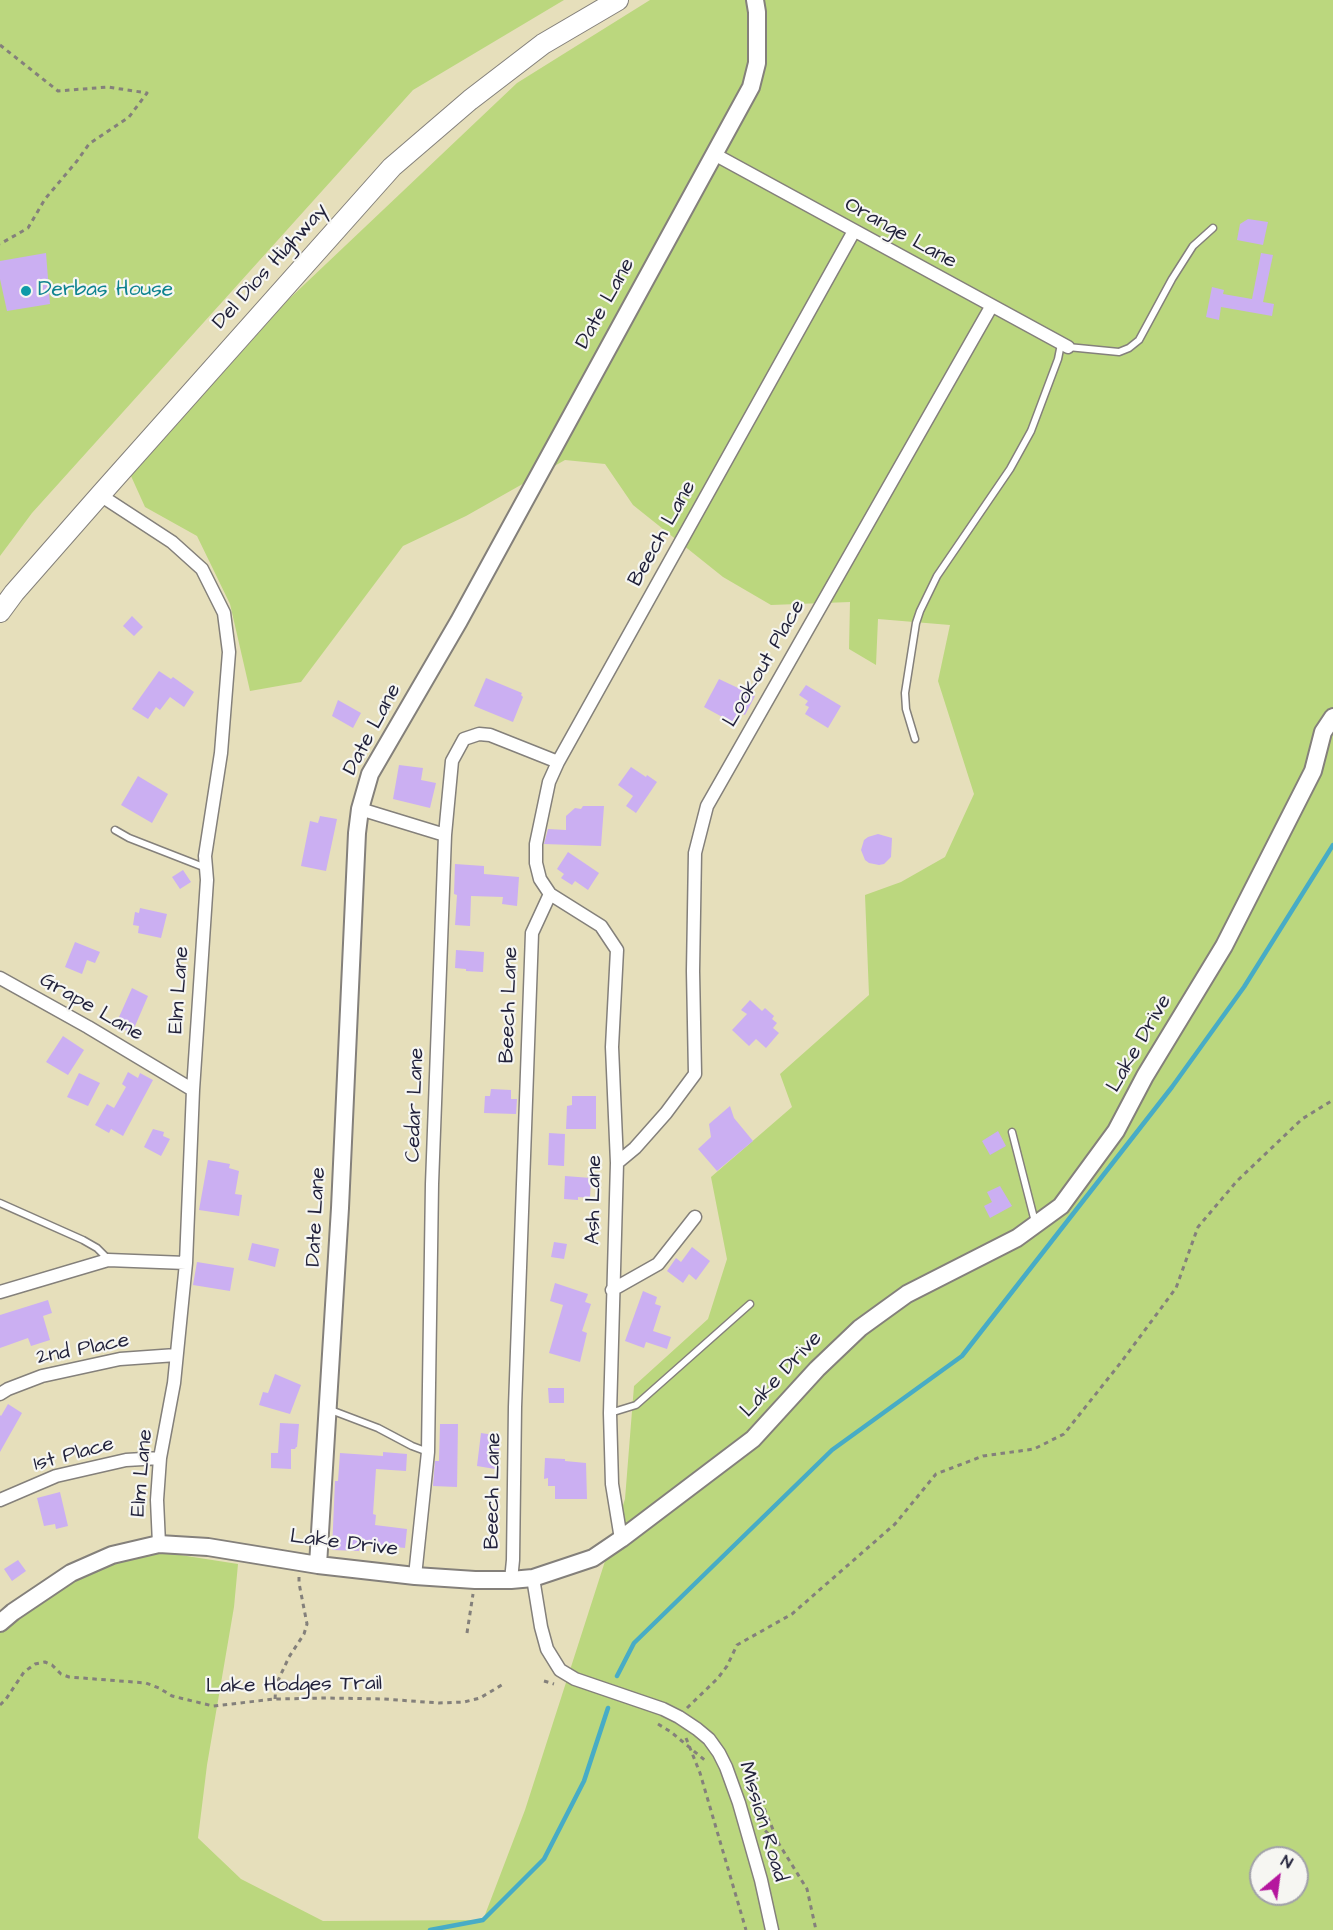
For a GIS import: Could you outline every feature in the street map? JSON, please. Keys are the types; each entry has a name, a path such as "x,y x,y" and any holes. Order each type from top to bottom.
{"main road":[{"name":"Del Dios Highway","path":"0,612 100,495 392,167 470,100 543,44 618,0"}],"street":[{"name":"Date Lane","path":"318,1565 340,1208 360,809 370,774 459,621 751,87 756,63 757,12 755,0"},
{"name":"Orange Lane","path":"714,154 1064,345"},
{"name":"Beech Lane","path":"511,1580 532,933 550,894 540,879 536,863 536,844 549,782 558,762 854,231"},
{"name":"Lookout Place","path":"617,1163 635,1148 666,1113 695,1074 693,970 695,853 706,806 991,307"},
{"name":"Elm Lane","path":"100,495 172,542 202,569 224,613 229,652 221,753 205,856 207,880 193,1090 186,1263 174,1383 160,1458 157,1500 159,1544"},
{"name":"Lake Drive","path":"0,1623 39,1593 71,1573 112,1555 159,1544 208,1548 318,1565 415,1576 511,1580 533,1578 593,1558 621,1539 753,1439 824,1362 860,1328 907,1294 1017,1238 1060,1206 1116,1131 1145,1076 1224,946 1313,771 1323,732 1333,717"},
{"name":"Cedar Lane","path":"415,1576 428,1452 432,1184 445,835 452,761 464,739 479,734 490,735 558,762"},
{"path":"360,809 445,835"},
{"name":"Ash Lane","path":"550,894 601,926 617,950 612,1047 617,1163 610,1413 612,1484 621,1539"},
{"name":"Grape Lane","path":"0,978 193,1090"},
{"path":"612,1290 658,1264 695,1217"},
{"path":"0,1292 108,1260 186,1263"},
{"name":"2nd Place","path":"0,1394 42,1376 120,1359 176,1355"},
{"name":"1st Place","path":"0,1500 56,1476 126,1460 160,1458"},
{"name":"Mission Road","path":"533,1578 541,1628 553,1661 560,1670 575,1679 663,1709 679,1717 698,1729 719,1753 739,1803 761,1880 772,1930"}],"lane":[{"path":"915,739 906,709 905,693 920,611 937,576 1010,469 1031,431 1064,345 1119,352 1129,348 1139,340 1193,246 1213,228"},
{"path":"115,830 129,838 206,868"},
{"path":"1012,1132 1036,1225"},
{"path":"0,1203 83,1240 97,1248 108,1260"},
{"path":"610,1413 636,1405 750,1304"},
{"path":"328,1409 378,1428 428,1452"}],"path":[{"path":"0,45 58,91 108,87 147,93 129,117 89,144 45,199 28,228 0,244"},
{"path":"679,1717 718,1678 737,1646 792,1614 895,1524 936,1474 983,1456 1034,1449 1064,1434 1122,1361 1176,1287 1198,1227 1245,1173 1302,1119 1333,1100"},
{"path":"275,1699 276,1685 288,1657 304,1634 307,1624 299,1583 300,1562"},
{"path":"467,1633 475,1580"},
{"name":"Lake Hodges Trail","path":"0,1705 24,1672 35,1664 45,1662 69,1677 146,1683 172,1696 197,1704 213,1706 275,1699 384,1698 439,1703 464,1702 480,1698 505,1683"},
{"path":"688,1746 700,1773 746,1930"},
{"path":"719,1753 731,1756 750,1779 779,1844 807,1889 816,1930"}],"green space":[{"path":"0,0 564,0 413,90 32,513 0,556"},
{"path":"650,0 1333,0 1333,1930 0,1930 0,1623 13,1612 135,1548 238,1564 234,1607 207,1765 198,1838 241,1879 323,1921 483,1920 525,1810 625,1499 634,1386 708,1319 727,1259 711,1177 792,1107 780,1074 869,995 865,895 901,882 945,857 974,794 938,681 950,625 878,619 876,665 849,649 850,602 771,605 723,577 633,505 605,464 565,460 466,516 403,546 301,682 250,691 230,604 197,536 145,507 131,476 288,300 517,83"}],"building":[{"path":"1248,219 1268,222 1263,245 1237,240 1240,224"},
{"name":"Derbas House","path":"46,253 50,304 7,311 0,279 0,261"},
{"path":"1261,253 1273,255 1263,302 1274,304 1272,316 1221,307 1219,320 1206,317 1212,287 1224,290 1223,294 1252,299"},
{"path":"132,616 143,627 134,636 123,626"},
{"path":"159,671 171,679 173,677 194,692 184,707 170,697 160,710 156,707 148,719 132,709"},
{"path":"486,678 522,693 523,697 513,722 474,706"},
{"path":"719,679 755,696 745,715 738,712 737,725 704,707"},
{"path":"806,685 841,706 828,728 805,714 809,707 805,705 808,701 799,695"},
{"path":"338,700 361,713 353,728 332,716"},
{"path":"399,765 423,768 421,780 436,783 430,808 393,799"},
{"path":"631,767 657,782 636,813 626,806 633,796 618,785"},
{"path":"138,776 168,794 152,823 121,805"},
{"path":"583,806 604,806 601,846 544,844 548,829 566,830 566,816 575,808 581,809"},
{"path":"320,816 337,819 326,871 301,866 310,821 318,823"},
{"path":"878,834 892,838 891,857 884,864 879,865 865,860 861,850 864,840"},
{"path":"568,852 599,873 588,890 575,881 572,885 561,878 564,874 557,869"},
{"path":"455,864 484,866 484,874 519,877 517,906 502,904 503,897 471,896 470,926 455,925 457,895 454,894"},
{"path":"183,870 191,882 180,889 172,877"},
{"path":"140,908 167,914 161,938 138,933 139,926 133,925 135,912 139,913"},
{"path":"75,942 100,952 95,963 87,960 82,974 65,967"},
{"path":"456,950 484,952 483,972 455,968"},
{"path":"132,988 148,996 132,1033 115,1026"},
{"path":"750,1000 762,1011 765,1008 774,1016 772,1019 777,1023 773,1028 779,1033 766,1048 756,1039 749,1046 732,1030 747,1014 741,1010"},
{"path":"63,1036 84,1050 68,1075 46,1062"},
{"path":"128,1072 138,1078 140,1073 153,1080 123,1136 111,1129 109,1133 95,1125 107,1104 114,1108 126,1087 122,1084"},
{"path":"79,1073 100,1083 88,1106 67,1097"},
{"path":"491,1089 511,1090 511,1099 517,1099 516,1114 484,1113 485,1096 490,1096"},
{"path":"572,1096 596,1096 596,1129 566,1129 567,1106 572,1105"},
{"path":"730,1106 734,1118 753,1141 717,1171 698,1149 711,1137 709,1124"},
{"path":"153,1129 164,1132 163,1136 170,1139 161,1156 144,1147"},
{"path":"998,1131 1006,1146 990,1155 982,1141"},
{"path":"549,1133 565,1134 564,1166 548,1165"},
{"path":"208,1160 230,1164 229,1168 239,1171 235,1194 242,1195 239,1216 199,1210"},
{"path":"565,1176 591,1178 590,1198 564,1199"},
{"path":"1000,1186 1012,1206 990,1218 984,1206 992,1202 987,1192"},
{"path":"554,1242 567,1244 564,1259 551,1257"},
{"path":"252,1243 279,1249 275,1267 248,1260"},
{"path":"692,1247 710,1261 696,1280 689,1274 683,1283 667,1271 676,1258 681,1262"},
{"path":"197,1262 234,1268 230,1291 193,1285"},
{"path":"555,1283 588,1294 585,1302 591,1304 582,1331 587,1333 580,1362 549,1353 563,1305 550,1301"},
{"path":"643,1291 657,1297 655,1304 661,1306 653,1331 671,1337 667,1349 646,1342 644,1348 625,1341"},
{"path":"48,1300 52,1313 43,1316 50,1340 31,1346 28,1338 0,1348 0,1315"},
{"path":"275,1374 301,1385 290,1414 259,1405 263,1392 268,1393"},
{"path":"548,1388 564,1388 564,1403 549,1403"},
{"path":"8,1404 22,1413 0,1452 0,1415"},
{"path":"280,1423 299,1424 297,1447 291,1449 291,1469 271,1468 271,1453 278,1453"},
{"path":"440,1424 458,1424 457,1487 433,1486 435,1461 439,1461"},
{"path":"481,1433 501,1436 495,1469 477,1466"},
{"path":"383,1452 407,1454 406,1471 376,1469 373,1514 376,1515 375,1525 407,1529 405,1548 361,1543 359,1551 332,1550 335,1481 338,1481 340,1453 383,1456"},
{"path":"545,1458 586,1463 587,1499 555,1499 555,1486 548,1486 548,1478 544,1479"},
{"path":"60,1492 68,1526 56,1529 55,1524 44,1526 37,1498"},
{"path":"18,1560 26,1571 12,1581 4,1569"}],"waterway":[{"path":"617,1676 634,1643 832,1450 962,1356 1172,1087 1244,987 1333,845"},
{"path":"430,1930 483,1920 544,1859 584,1781 608,1708"}],"place":[{"name":"Derbas House","path":"26,291"}]}
